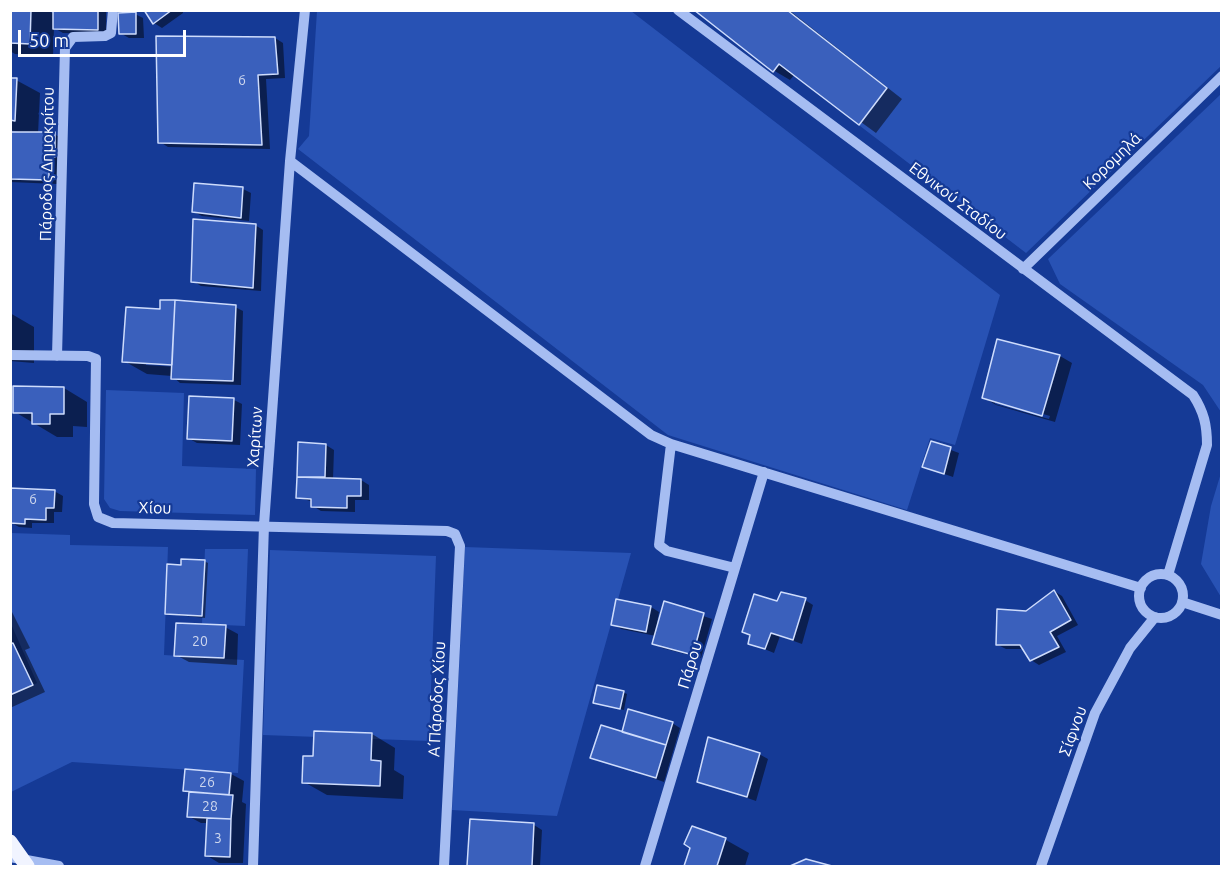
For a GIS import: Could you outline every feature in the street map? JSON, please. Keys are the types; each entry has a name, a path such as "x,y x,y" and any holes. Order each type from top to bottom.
{"main road":[{"path":"10,842 20,861"}],"street":[{"name":"Πάροδος Δημοκρίτου","path":"57,356 65,48 73,38 105,36 111,33 113,10"},
{"name":"Χαρίτων","path":"253,867 264,525 290,161 305,10"},
{"name":"Εθνικού Σταδίου","path":"678,10 1193,395 1201,407 1207,425 1207,446 1168,575"},
{"name":"Κορομηλά","path":"1023,269 1221,76"},
{"path":"290,161 651,435 670,444 1141,588"},
{"name":"Χίου","path":"10,355 88,356 96,359 94,504 98,517 113,522 447,531 456,534"},
{"path":"670,444 659,545 667,551 735,568"},
{"name":"Πάρου","path":"645,867 764,472"},
{"name":"Α΄ Πάροδος Χίου","path":"444,867 460,546 456,534"},
{"path":"1168,575 1182,588 1182,602 1180,608 1169,616 1155,617 1140,603 1141,588 1150,576 1168,575"},
{"path":"1182,602 1221,615"},
{"name":"Σίφνου","path":"1041,867 1095,713 1130,648 1155,617"},
{"path":"20,861 59,867"}],"shaded area":[{"path":"317,11 631,11 1000,295 955,445 930,438 907,510 668,435 298,149 309,136"},
{"path":"694,11 1221,11 1221,66 1026,253 779,64 773,72"},
{"path":"1221,94 1221,412 1203,385 1060,284 1048,259"},
{"path":"106,390 184,393 182,466 256,469 255,515 120,511 110,508 104,499"},
{"path":"1221,473 1221,597 1201,564 1211,506"},
{"path":"11,533 70,535 70,545 168,547 164,655 244,660 238,773 72,762 11,792 10,696 37,683 11,624"},
{"path":"465,547 631,553 557,816 452,810"},
{"path":"205,549 248,549 245,626 202,624"},
{"path":"270,550 436,556 429,741 263,735"}],"building":[{"path":"10,10 31,10 30,44 10,43"},
{"path":"53,10 98,10 98,30 53,29"},
{"path":"144,10 172,10 153,24"},
{"path":"694,10 787,10 887,88 859,125 779,64 773,72"},
{"path":"136,12 136,34 119,34 118,13"},
{"path":"156,36 275,37 278,74 258,75 262,145 158,143"},
{"path":"10,78 17,78 15,121 10,120"},
{"path":"10,132 55,132 55,157 49,157 49,180 10,179"},
{"path":"194,183 243,187 241,218 192,212"},
{"path":"193,219 256,224 253,288 191,282"},
{"path":"160,300 175,300 172,365 122,362 126,307 160,309"},
{"path":"175,300 236,305 233,381 171,379"},
{"path":"997,339 1060,355 1042,416 982,398"},
{"path":"13,386 64,387 64,414 50,414 50,424 32,424 32,413 13,413"},
{"path":"189,396 234,398 232,441 187,439"},
{"path":"931,441 951,447 944,474 922,467"},
{"path":"298,442 326,444 325,477 297,477"},
{"path":"297,477 361,479 361,496 347,496 347,508 311,507 311,499 296,498"},
{"path":"10,488 55,490 54,508 46,508 46,520 25,519 25,524 10,523"},
{"path":"181,559 205,560 202,616 165,614 167,564 181,565"},
{"path":"1054,590 1071,620 1050,632 1059,647 1030,661 1020,645 996,645 997,609 1026,611"},
{"path":"781,592 806,598 793,640 771,633 765,649 748,644 750,635 742,632 754,594 777,601"},
{"path":"616,599 651,606 646,632 611,625"},
{"path":"664,601 704,613 693,655 652,644"},
{"path":"176,623 226,625 224,658 174,656"},
{"path":"13,643 33,685 10,695 10,644"},
{"path":"597,685 624,691 620,709 593,703"},
{"path":"628,709 673,722 666,745 622,732"},
{"path":"601,725 666,745 656,778 590,758"},
{"path":"314,731 372,733 371,760 381,761 380,786 302,783 303,756 313,756"},
{"path":"708,737 760,753 747,797 697,782"},
{"path":"185,769 231,773 229,795 183,791"},
{"path":"189,792 233,795 231,819 187,817"},
{"path":"207,818 231,819 230,857 205,856"},
{"path":"470,819 534,823 532,866 467,866"},
{"path":"692,826 726,838 717,866 684,866 690,848 684,844"},
{"path":"806,859 832,866 790,866"}]}
